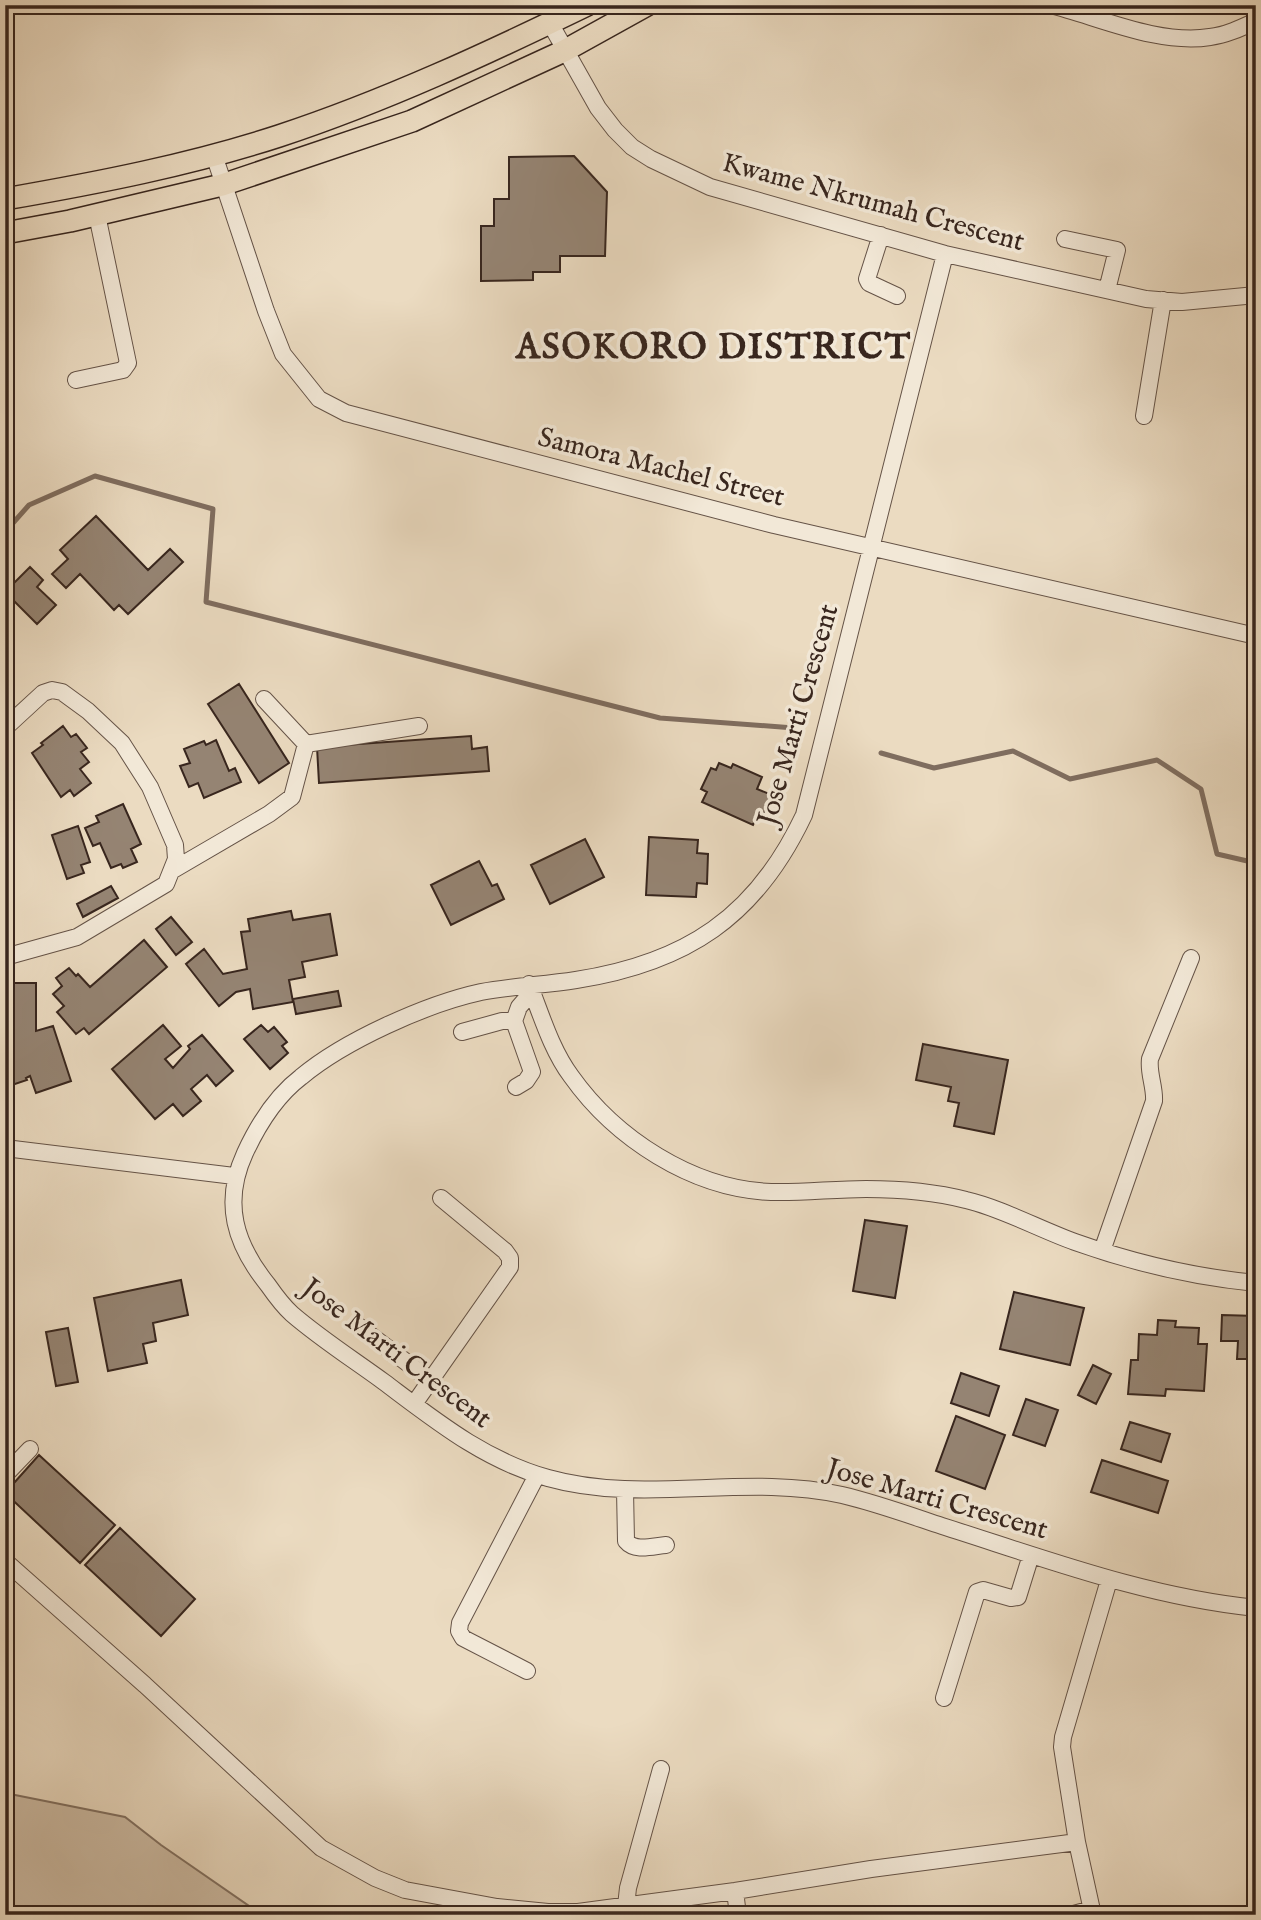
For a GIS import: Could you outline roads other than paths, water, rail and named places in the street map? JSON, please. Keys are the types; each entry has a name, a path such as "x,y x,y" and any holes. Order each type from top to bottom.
{"main road":[{"path":"5,200 126,176 278,136 389,96 587,5"},
{"path":"5,233 97,215 222,185 412,121 564,51 647,5"}],"street":[{"path":"1051,5 1157,36 1190,39 1233,32 1256,20"},
{"name":"Kwame Nkrumah Crescent","path":"550,23 598,108 615,131 632,147 651,159 710,187 945,254 1107,290 1181,302 1256,295"},
{"name":"Samora Machel Street","path":"214,155 222,185 283,354 319,399 346,413 774,525 1256,636"},
{"path":"76,380 123,370 128,363 97,215"},
{"path":"881,235 867,279 869,283 897,296"},
{"path":"1065,239 1117,250 1107,290"},
{"name":"Jose Marti Crescent","path":"945,254 804,815 792,842 775,867 729,919 712,932 671,954 622,971 530,988 476,993 405,1017 340,1049 298,1078 272,1106 253,1135 234,1176 235,1224 241,1245 259,1274 289,1312 450,1432 516,1468 604,1490 657,1491 747,1486 793,1487 842,1495 1109,1580 1212,1603 1256,1608"},
{"path":"1144,416 1163,300"},
{"path":"5,728 43,693 52,690 62,692 88,711 122,743 150,787 175,845 176,859 166,884 77,937 5,957"},
{"path":"264,699 306,744"},
{"path":"306,744 419,726"},
{"path":"173,870 292,797 306,744"},
{"path":"1102,1251 1154,1101 1150,1059 1191,958"},
{"path":"516,1087 526,1082 532,1072 514,1021 530,988"},
{"path":"530,988 569,1074 593,1103 630,1136 675,1166 715,1183 769,1192 869,1189 968,1200 1141,1264 1217,1280 1256,1283"},
{"path":"462,1032 502,1021 514,1021"},
{"path":"5,1148 234,1176"},
{"path":"414,1404 510,1267 510,1258 505,1251 441,1198"},
{"path":"356,1325 430,1380"},
{"path":"5,1475 30,1449"},
{"path":"527,1671 463,1638 459,1631 460,1623 537,1475"},
{"path":"625,1490 626,1541 637,1548 666,1545"},
{"path":"944,1698 977,1592 983,1590 1012,1598 1018,1597 1031,1555"},
{"path":"5,1561 145,1685 309,1837 339,1859 405,1891 436,1898 548,1912 578,1912 1077,1842"},
{"path":"1070,1915 1093,1912 1077,1842 1063,1760 1063,1737 1109,1580"},
{"path":"626,1906 628,1888 661,1769"},
{"path":"735,1891 738,1915"}],"waterway":[{"path":"5,532 29,505 95,476 213,509 206,602 660,718 794,728"},
{"path":"881,753 934,768 1013,751 1070,779 1157,760 1201,789 1217,854 1256,863"}],"district":[{"name":"ASOKORO DISTRICT","path":"714,348"}]}
